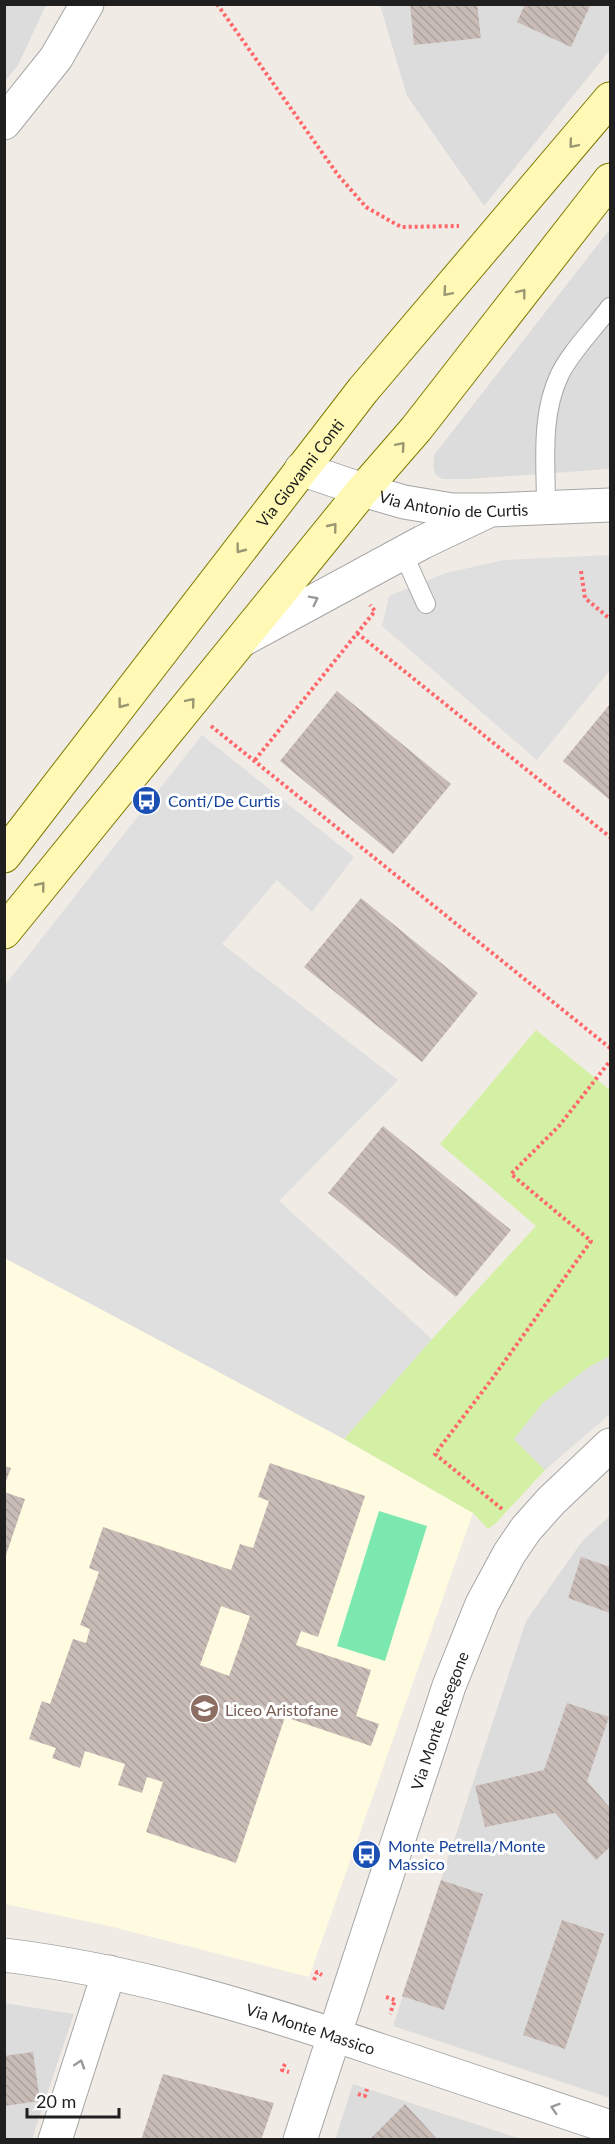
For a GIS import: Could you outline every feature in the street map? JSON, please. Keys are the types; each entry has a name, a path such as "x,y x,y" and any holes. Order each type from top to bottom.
{"main road":[{"name":"Via Giovanni Conti","path":"4,856 363,390 610,99"},
{"path":"4,932 363,490 416,429 610,180"}],"street":[{"path":"4,123 56,58 87,4"},
{"name":"Via Antonio de Curtis","path":"301,469 363,490 423,506 452,510 610,505"},
{"path":"244,639 403,553 490,510"},
{"name":"Via Monte Resegone","path":"300,2139 457,1667 492,1584 526,1529 564,1487 610,1445"},
{"name":"Via Monte Massico","path":"4,1955 109,1972 218,1998 334,2034 608,2131"},
{"path":"56,2139 109,1972"}],"lane":[{"path":"546,507 546,425 550,400 560,374 610,308"},
{"path":"403,553 426,604"}],"path":[{"path":"217,4 338,175 366,207 401,228 456,226 510,218"},
{"path":"582,571 585,598 610,619"},
{"path":"255,760 375,611 351,582"},
{"path":"357,633 610,837"},
{"path":"188,706 610,1048"},
{"path":"526,1529 435,1454 591,1241 511,1174 559,1126 610,1061"},
{"path":"386,1996 395,2000 390,2014"},
{"path":"358,2094 365,2096 367,2089"}],"shaded area":[{"path":"5,4 46,5 18,65 5,81"},
{"path":"380,5 610,5 610,50 484,206 407,96"},
{"path":"610,229 610,469 442,479 435,474 434,455"},
{"path":"610,555 610,670 537,760 382,626 389,596 446,573 504,560"},
{"path":"202,735 354,857 312,912 277,880 222,944 398,1080 279,1201 432,1339 344,1439 5,1258 5,985"},
{"name":"Liceo Aristofane","path":"4,1258 307,1418 473,1513 309,1977 109,1926 5,1904"},
{"path":"610,1356 610,1414 545,1470 514,1439 543,1403 589,1367"},
{"path":"610,1516 610,2098 393,2026 526,1621 583,1540"},
{"path":"4,2003 74,2014 32,2139 5,2139"},
{"path":"353,2084 521,2139 335,2140"}],"green space":[{"path":"536,1030 610,1090 610,1356 589,1367 543,1403 514,1439 545,1470 488,1529 473,1513 344,1439 536,1226 440,1144"},
{"path":"379,1511 427,1526 385,1661 337,1646"}],"building":[{"path":"410,4 477,4 481,38 414,45"},
{"path":"525,4 588,4 590,6 571,47 517,22"},
{"path":"337,691 451,784 393,854 280,761"},
{"path":"610,704 610,800 563,761"},
{"path":"361,898 478,993 422,1062 304,967"},
{"path":"383,1126 511,1230 456,1297 328,1193"},
{"name":"Liceo Aristofane","path":"270,1463 365,1496 318,1637 301,1631 296,1645 371,1670 356,1716 379,1724 371,1746 285,1717 236,1863 146,1832 163,1782 147,1777 142,1793 118,1785 125,1764 85,1751 80,1768 52,1758 56,1748 29,1739 42,1701 50,1704 73,1639 86,1643 90,1629 80,1625 99,1572 89,1568 103,1527 231,1570 240,1544 253,1548 269,1501 258,1497","holes":["221,1606 250,1616 229,1676 200,1665"]},
{"path":"4,1466 11,1468 5,1484 4,1484"},
{"path":"4,1492 25,1499 5,1558 4,1558"},
{"path":"581,1557 610,1567 610,1613 568,1598"},
{"path":"567,1703 609,1717 587,1781 610,1808 610,1847 596,1860 555,1813 485,1827 475,1786 544,1770"},
{"path":"441,1880 483,1894 444,2010 402,1996"},
{"path":"562,1920 604,1934 565,2049 523,2035"},
{"path":"33,2052 40,2101 4,2106 4,2056"},
{"path":"163,2074 274,2103 261,2140 141,2140"},
{"path":"405,2104 438,2140 369,2140"}],"place":[{"name":"Conti/De Curtis","path":"147,800"},
{"name":"Liceo Aristofane","path":"204,1709"},
{"name":"Monte Petrella/Monte Massico","path":"367,1854"}]}
